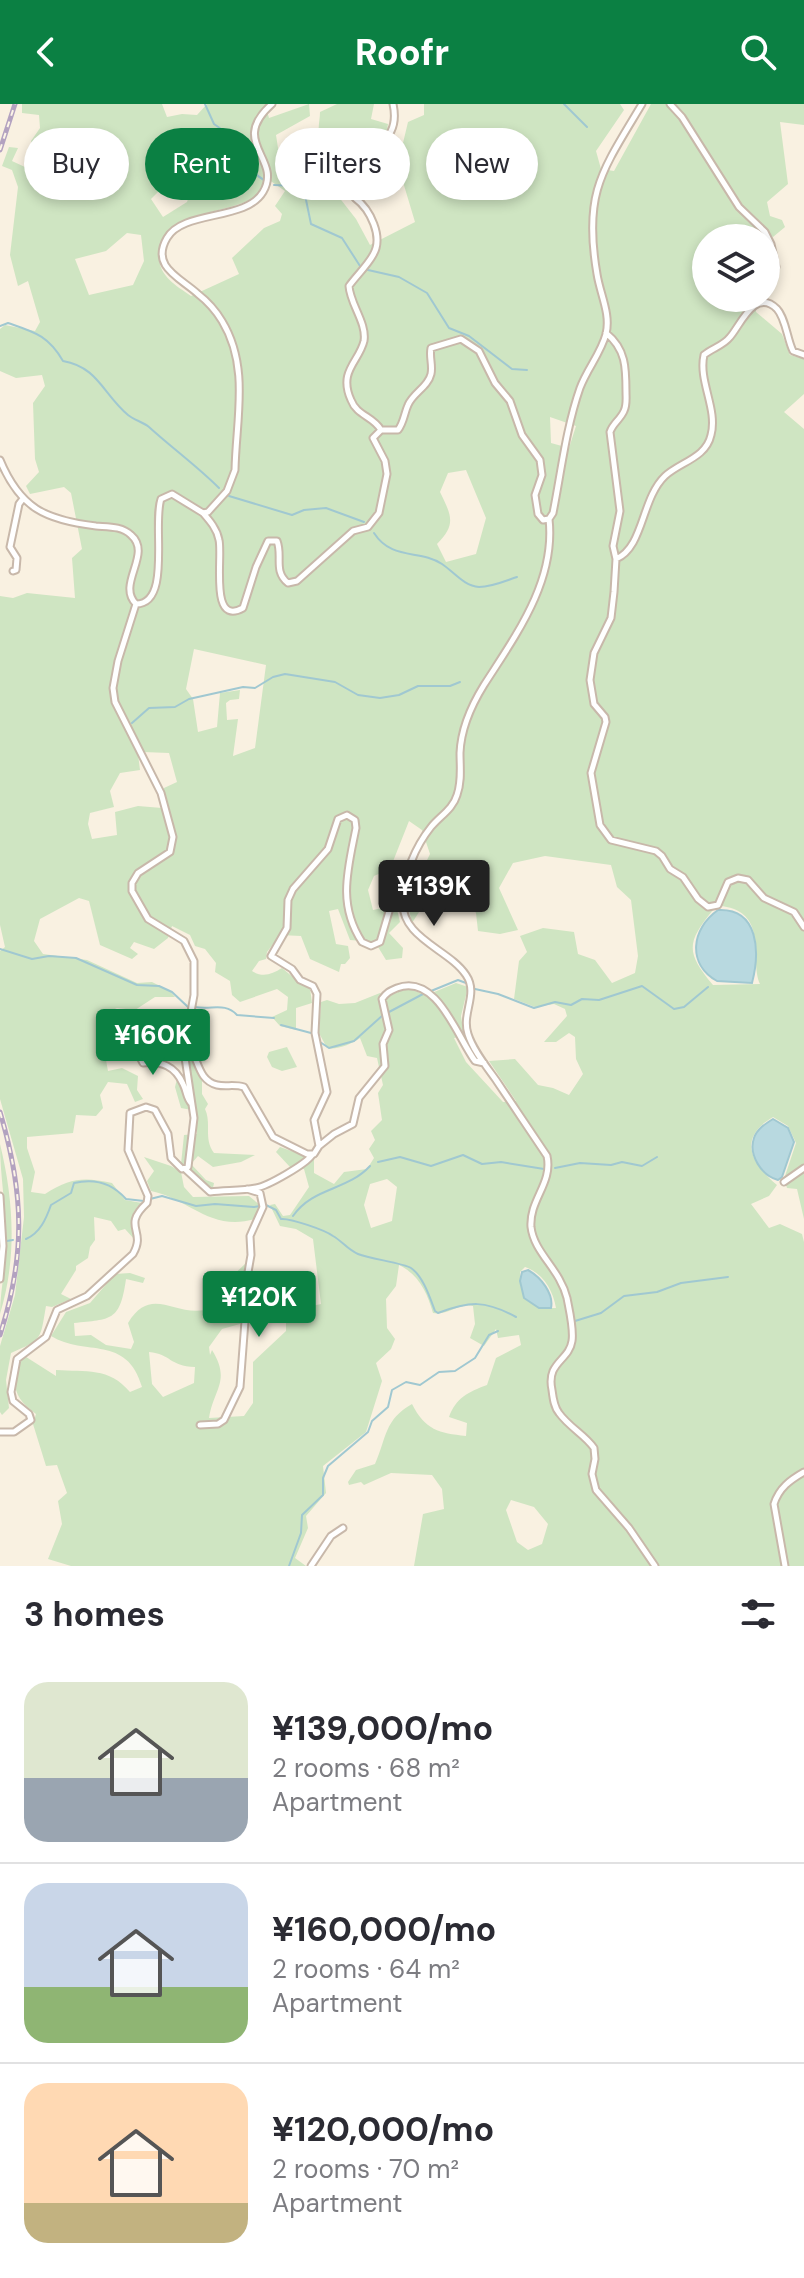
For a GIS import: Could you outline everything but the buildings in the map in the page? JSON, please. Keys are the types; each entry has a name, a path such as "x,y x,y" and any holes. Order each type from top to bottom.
{"street":[{"path":"203,513 213,508 227,491 235,470 240,366 231,337 213,308 167,270 162,255 164,244 174,230 247,205 263,192 268,181 267,169 254,132 256,122 272,104"},
{"path":"381,430 375,420 355,408 349,398 351,363 364,343 349,286 375,254 376,240 373,221 365,205 355,198 355,179 375,148 389,138 395,123 393,104"},
{"path":"642,104 597,184 593,204 593,247 607,314 606,333 579,391 553,513 549,519 548,564 541,588 471,708 460,749 458,793 450,809 419,843 402,902 408,923 457,964 471,983 472,993 465,1014 469,1038 547,1156 547,1179 533,1209 531,1225 540,1251 554,1266 562,1281 572,1341 551,1376 554,1405 558,1413 594,1448 592,1482 596,1490 629,1528 655,1566"},
{"path":"670,104 682,117 739,207 757,224"},
{"path":"616,559 625,555 638,534 650,495 666,475 704,449 711,435 710,403 702,368 704,355 729,339 746,312"},
{"path":"778,312 793,351 804,355"},
{"path":"606,333 621,349 626,364 626,407 613,422 610,432 620,511 613,546 616,559 611,618 594,653 590,680 594,704 606,722 591,773 600,825 611,840 656,851 708,907 718,905 728,882 738,878 754,884 764,898 794,912 804,927"},
{"path":"136,604 145,603 155,594 161,499 172,494 203,513 217,533 222,605 230,611 243,608 248,599 256,567 268,541 277,541 280,546 278,569 283,579 292,584 334,551 345,537 368,527 379,513 387,474 385,461 373,438 381,430 398,430 402,425 406,407 413,395 429,380 433,370 429,353 431,348 461,339 479,351 495,383 510,401 522,435 540,460 542,475 535,495 538,514 543,520 549,519"},
{"path":"0,460 22,500 44,513 79,524 123,529 134,537 138,547 137,561 129,588 136,604"},
{"path":"13,571 16,570 17,558 11,542 22,500"},
{"path":"136,604 118,661 113,682 114,695 161,793 173,844 164,858 138,873 132,883 132,891 148,919 184,941 191,951 196,979 184,1051 194,1129 188,1167 185,1169"},
{"path":"319,1146 314,1120 327,1092 315,1033 317,994 313,986 300,980 292,969 271,956 287,928 288,900 293,889 328,849 338,819 347,815 355,820 356,828 345,885 346,899 356,933 362,942 371,946 380,942 390,908 405,884"},
{"path":"0,1432 14,1432 31,1420 29,1414 13,1401 11,1392 17,1359 46,1337 57,1310 87,1296 133,1254 138,1240 136,1214 148,1200 128,1150 128,1117 132,1111 146,1107 155,1110 168,1134 171,1158 210,1192 247,1189 264,1186 302,1166 319,1146 353,1124 359,1098 385,1066 383,1044 389,1030 382,1003 387,992 404,986 426,991 440,1002 462,1044 475,1061 484,1063"},
{"path":"124,1035 131,1040 143,1063 164,1063 172,1069 182,1081 187,1099 193,1104"},
{"path":"186,1041 208,1082 218,1086 244,1087 273,1137 312,1155"},
{"path":"784,1182 804,1168"},
{"path":"200,1425 218,1424 224,1420 240,1387 245,1321 252,1302 247,1278 250,1236 263,1204 260,1193 247,1189"},
{"path":"0,1196 3,1235 0,1279"},
{"path":"785,1566 774,1504 777,1494 789,1481 804,1472"},
{"path":"311,1566 331,1536 343,1528"}],"green space":[{"path":"22,104 162,104 167,117 197,115 207,104 265,104 269,118 309,104 310,116 289,128 275,128 275,184 265,177 259,190 259,128 145,128 145,200 152,200 163,217 188,200 249,200 196,216 172,229 164,238 160,266 167,278 191,296 239,274 232,258 264,228 280,221 282,214 275,206 279,200 341,200 370,245 415,222 408,200 410,128 407,128 408,122 424,115 424,104 620,104 624,110 596,151 601,169 614,171 651,104 804,104 804,125 780,122 788,184 767,202 770,216 782,220 785,227 780,231 780,224 692,224 692,312 756,312 782,334 790,355 804,359 804,394 784,412 804,429 804,1219 797,1189 787,1188 784,1179 796,1143 788,1126 773,1117 755,1133 752,1151 760,1168 777,1185 769,1196 751,1204 769,1228 780,1224 802,1234 804,1242 804,1566 414,1566 423,1514 444,1509 442,1489 432,1475 391,1473 364,1485 361,1482 349,1485 348,1482 356,1470 375,1464 391,1423 412,1404 422,1420 434,1429 466,1436 467,1423 449,1417 455,1405 464,1396 487,1385 496,1358 521,1345 519,1335 498,1338 496,1329 484,1346 470,1338 475,1324 473,1306 433,1313 421,1285 399,1265 396,1286 386,1299 387,1328 395,1339 391,1349 376,1363 382,1381 366,1432 323,1466 326,1493 306,1516 308,1528 295,1558 306,1566 71,1566 48,1559 62,1524 58,1501 67,1493 57,1465 46,1466 33,1424 36,1414 18,1395 16,1373 23,1355 56,1376 56,1370 96,1372 114,1378 130,1392 142,1387 135,1370 116,1353 64,1342 51,1336 66,1312 90,1303 115,1274 130,1273 145,1278 143,1283 126,1279 121,1303 112,1316 74,1323 75,1336 91,1335 106,1345 131,1349 134,1342 128,1323 145,1306 163,1304 193,1311 205,1310 223,1302 223,1285 246,1263 243,1281 246,1293 225,1301 246,1300 240,1324 222,1329 209,1347 210,1355 212,1350 218,1361 221,1377 209,1418 244,1416 253,1403 253,1362 286,1331 286,1318 302,1308 321,1304 313,1239 296,1229 280,1226 270,1205 275,1204 283,1216 290,1215 309,1187 304,1169 290,1167 276,1152 280,1147 314,1159 314,1173 334,1184 344,1172 367,1169 374,1158 369,1149 375,1140 371,1131 382,1120 378,1093 383,1085 377,1058 367,1056 360,1038 344,1046 327,1048 319,1033 321,1002 355,1003 380,993 387,997 406,988 427,995 456,983 468,987 461,1016 464,1036 454,1038 466,1062 503,1102 516,1101 489,1061 515,1059 538,1085 569,1095 583,1074 576,1059 575,1037 569,1033 556,1042 544,1042 567,1016 565,1009 554,1004 535,1007 514,999 519,961 527,952 520,936 543,928 574,932 578,954 595,960 612,983 635,973 638,956 631,900 617,887 611,865 545,856 513,863 499,888 518,930 500,934 478,931 476,913 467,898 473,894 421,909 412,923 407,901 430,854 422,830 409,821 390,869 374,876 368,890 373,910 396,905 400,922 389,933 403,948 402,958 386,960 375,942 350,940 338,909 329,911 336,944 348,946 350,958 341,964 339,972 310,959 301,936 280,935 267,952 266,959 259,961 252,971 267,974 282,968 310,988 312,1003 296,1008 296,1030 280,1026 272,1017 287,1010 288,997 277,989 240,1002 232,995 230,981 215,972 216,963 205,949 195,946 190,935 172,926 168,938 154,949 134,942 130,948 138,954 132,959 100,945 89,901 79,898 40,919 34,941 43,954 87,960 137,983 152,982 175,997 155,997 135,1010 117,1008 102,1015 102,1038 108,1071 122,1068 138,1076 137,1090 143,1099 135,1102 127,1084 108,1082 100,1095 103,1108 96,1116 76,1115 73,1133 27,1137 27,1148 35,1172 31,1192 45,1194 70,1182 93,1180 112,1183 125,1200 142,1203 133,1215 135,1240 125,1229 118,1231 111,1221 94,1217 95,1240 88,1258 76,1266 61,1294 71,1299 52,1307 46,1306 38,1337 11,1353 6,1380 9,1408 2,1415 0,1346 15,1295 24,1217 23,1179 0,1099 0,951 5,947 0,925 0,596 13,598 27,593 75,598 72,558 82,549 71,493 64,487 30,494 26,486 39,472 35,459 33,403 45,386 42,375 16,378 0,371 0,329 5,325 35,331 40,322 28,281 18,286 10,255 18,187 12,170 2,166 9,147 18,148 12,161 24,167 24,200 129,200 129,128 40,128 39,115 22,113","holes":["127,233 141,235 144,261 133,285 89,295 75,259 106,251","550,417 576,426 569,448 551,443","466,470 486,518 476,554 446,562 437,544 447,531 450,519 440,492 448,473","194,649 266,665 255,748 233,756 238,719 227,720 226,703 239,699 240,690 220,693 217,727 198,732 193,699 186,689","169,753 177,782 164,788 162,808 138,806 115,812 117,835 92,839 88,824 90,813 114,807 110,791 120,773 140,770 138,754","704,901 734,909 750,923 754,932 760,984 713,985 704,974 694,955 694,939 713,910 701,905","387,1179 397,1187 392,1221 371,1228 364,1205 370,1184","525,1267 537,1273 546,1283 556,1308 539,1308 521,1288 520,1272","149,1352 180,1365 195,1367 194,1383 163,1397 152,1384","511,1500 534,1507 548,1524 542,1544 528,1550 517,1542 506,1510"]},
{"path":"337,104 374,104 371,119 388,124 387,128 319,128 320,112"},
{"path":"287,1047 297,1067 282,1071 272,1067 267,1057 269,1052"},
{"path":"186,1050 191,1050 202,1080 202,1094 208,1104 205,1109 209,1142 214,1153 255,1155 241,1162 213,1167 198,1156 191,1164 206,1180 214,1183 213,1188 181,1164 184,1135 197,1134 197,1111 181,1108 175,1087 177,1079 190,1085"},
{"path":"0,1144 12,1229 9,1272 0,1314 6,1232"},
{"path":"144,1157 181,1172 184,1187 193,1197 249,1196 261,1206 255,1219 239,1222 213,1218 151,1191 147,1181 154,1171"},
{"path":"263,1280 279,1282 283,1299 265,1305"}],"water":[{"path":"718,910 732,911 749,924 756,946 752,983 717,981 701,965 697,956 698,936"},
{"path":"773,1119 788,1128 794,1142 782,1177 778,1180 762,1169 753,1151 757,1132"},
{"path":"528,1270 546,1286 551,1308 539,1308 524,1298 520,1281 522,1272"}],"waterway":[{"path":"205,104 214,124 244,145 252,169 264,180"},
{"path":"564,104 587,127"},
{"path":"274,185 296,186 305,195 311,224 342,238 360,266 399,277 427,293 449,328 469,336 512,369 527,370"},
{"path":"0,326 8,323 46,340 63,361 75,364 92,375 119,407 149,427 219,488"},
{"path":"229,496 292,515 304,510 326,508 364,522"},
{"path":"374,533 389,548 434,560 474,586 489,586 517,577"},
{"path":"132,723 149,708 175,707 189,699 243,687 255,688 285,674 335,682 358,695 380,698 399,695 418,686 450,686 460,682"},
{"path":"0,949 32,959 49,956 76,958 137,985 159,986 172,992 188,1007"},
{"path":"431,991 458,980 466,983"},
{"path":"475,989 534,1008 555,1002 571,1005 582,999 599,1000 642,986 674,1009 684,1007 708,987"},
{"path":"389,1012 423,994"},
{"path":"195,1007 223,1008 237,1015 274,1018"},
{"path":"320,1042 329,1048 354,1041 383,1015"},
{"path":"281,1025 311,1033"},
{"path":"378,1162 400,1157 431,1166 463,1155 482,1164 501,1162 544,1169"},
{"path":"555,1168 580,1163 611,1165 622,1162 642,1166 657,1157"},
{"path":"293,1216 310,1199 351,1180 370,1166"},
{"path":"26,1239 39,1229 51,1205 71,1193 74,1183 103,1183 126,1199 144,1201"},
{"path":"150,1199 162,1196 196,1206 266,1205 276,1210 281,1219 323,1231 358,1254 411,1268 423,1282 438,1313 477,1304 516,1317"},
{"path":"0,1242 13,1240"},
{"path":"575,1321 601,1313 624,1296 657,1292 681,1283 728,1277"},
{"path":"289,1566 301,1533 302,1515 323,1495 323,1478 328,1466 368,1432 372,1421 388,1407 392,1390 406,1382 420,1385 439,1372 455,1371 475,1358 489,1335 498,1331"}],"railway":[{"path":"0,150 15,104"},
{"path":"0,1112 14,1170 19,1224 14,1277 0,1335"}]}
